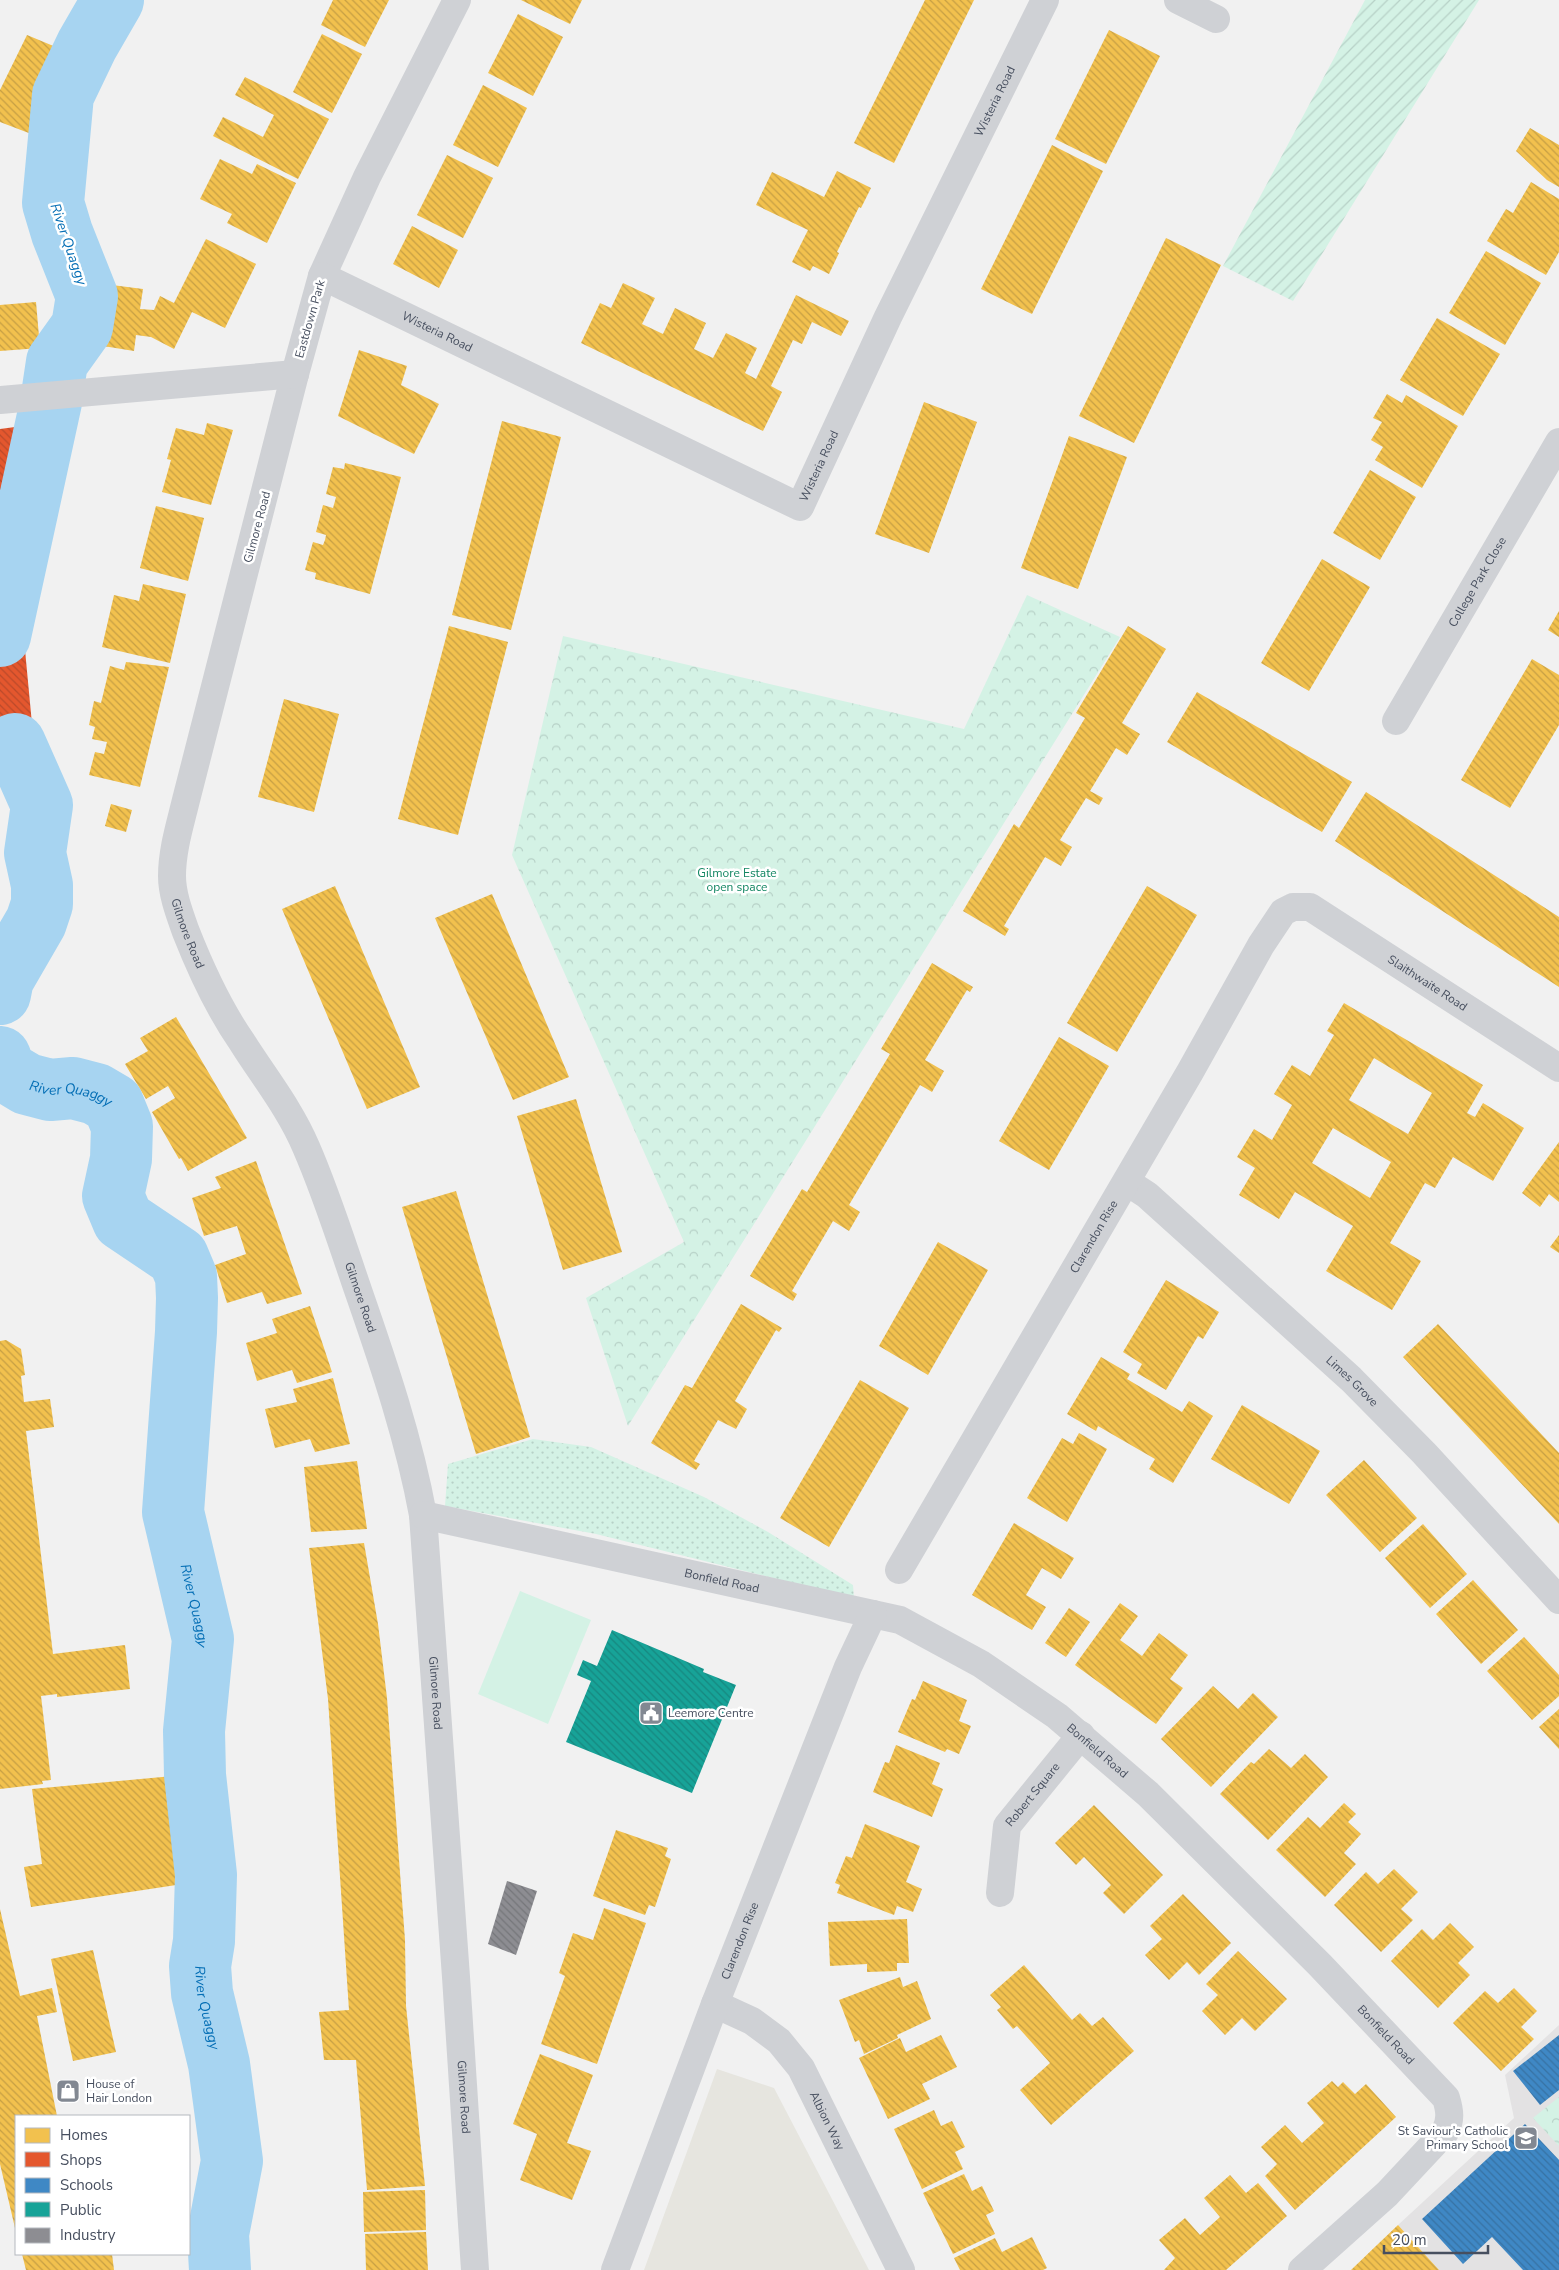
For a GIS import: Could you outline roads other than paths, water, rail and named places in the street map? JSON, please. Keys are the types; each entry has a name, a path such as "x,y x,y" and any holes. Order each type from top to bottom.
{"street":[{"name":"Eastdown Park","path":"8,400 295,374 322,276 367,177 457,0"},
{"name":"Wisteria Road","path":"322,276 800,507 888,317 1045,0"},
{"path":"1178,0 1216,19"},
{"name":"Gilmore Road","path":"295,374 186,800 175,847 172,878 178,910 192,948 214,994 240,1041 281,1100 302,1136 322,1184 396,1409 416,1482 423,1515 456,1977 474,2270"},
{"name":"College Park Close","path":"1396,721 1559,442"},
{"name":"Slaithwaite Road","path":"1293,907 1310,907 1559,1068"},
{"name":"Clarendon Rise","path":"899,1570 1127,1182 1261,945 1283,912 1293,907"},
{"name":"Limes Grove","path":"1127,1182 1147,1195 1351,1379 1424,1453 1559,1600"},
{"name":"Bonfield Road","path":"423,1515 900,1620 981,1664 1081,1735 1148,1794 1300,1944 1446,2098 1450,2115 1449,2124 1445,2132 1387,2194 1302,2270"},
{"name":"Clarendon Rise","path":"615,2270 715,2004 848,1667 873,1614"},
{"name":"Robert Square","path":"1000,1893 1007,1826 1081,1735"},
{"name":"Albion Way","path":"715,2004 752,2020 778,2042 801,2068 901,2270"}],"waterway":[{"name":"River Quaggy","path":"0,636 51,402 57,362 82,327 87,296 62,233 53,203 63,95 87,45 113,0"},
{"name":"River Quaggy","path":"0,994 3,979 36,922 42,904 42,885 35,853 42,805 15,744"},
{"name":"River Quaggy","path":"0,1057 5,1071 27,1084 50,1090 73,1088 96,1094 113,1104 122,1126 121,1159 113,1196 123,1220 178,1257 186,1276 186,1332 173,1512 203,1639 194,1731 195,1775 206,1875 204,1941 200,1966 202,1993 219,2064 232,2161 218,2234 220,2270"}],"place":[{"name":"Leemore Centre","path":"651,1713"},
{"name":"House of Hair London","path":"68,2091"},
{"name":"St Saviour's Catholic Primary School","path":"1526,2138"}],"park label":[{"name":"Gilmore Estate open space","path":"737,880"}]}
